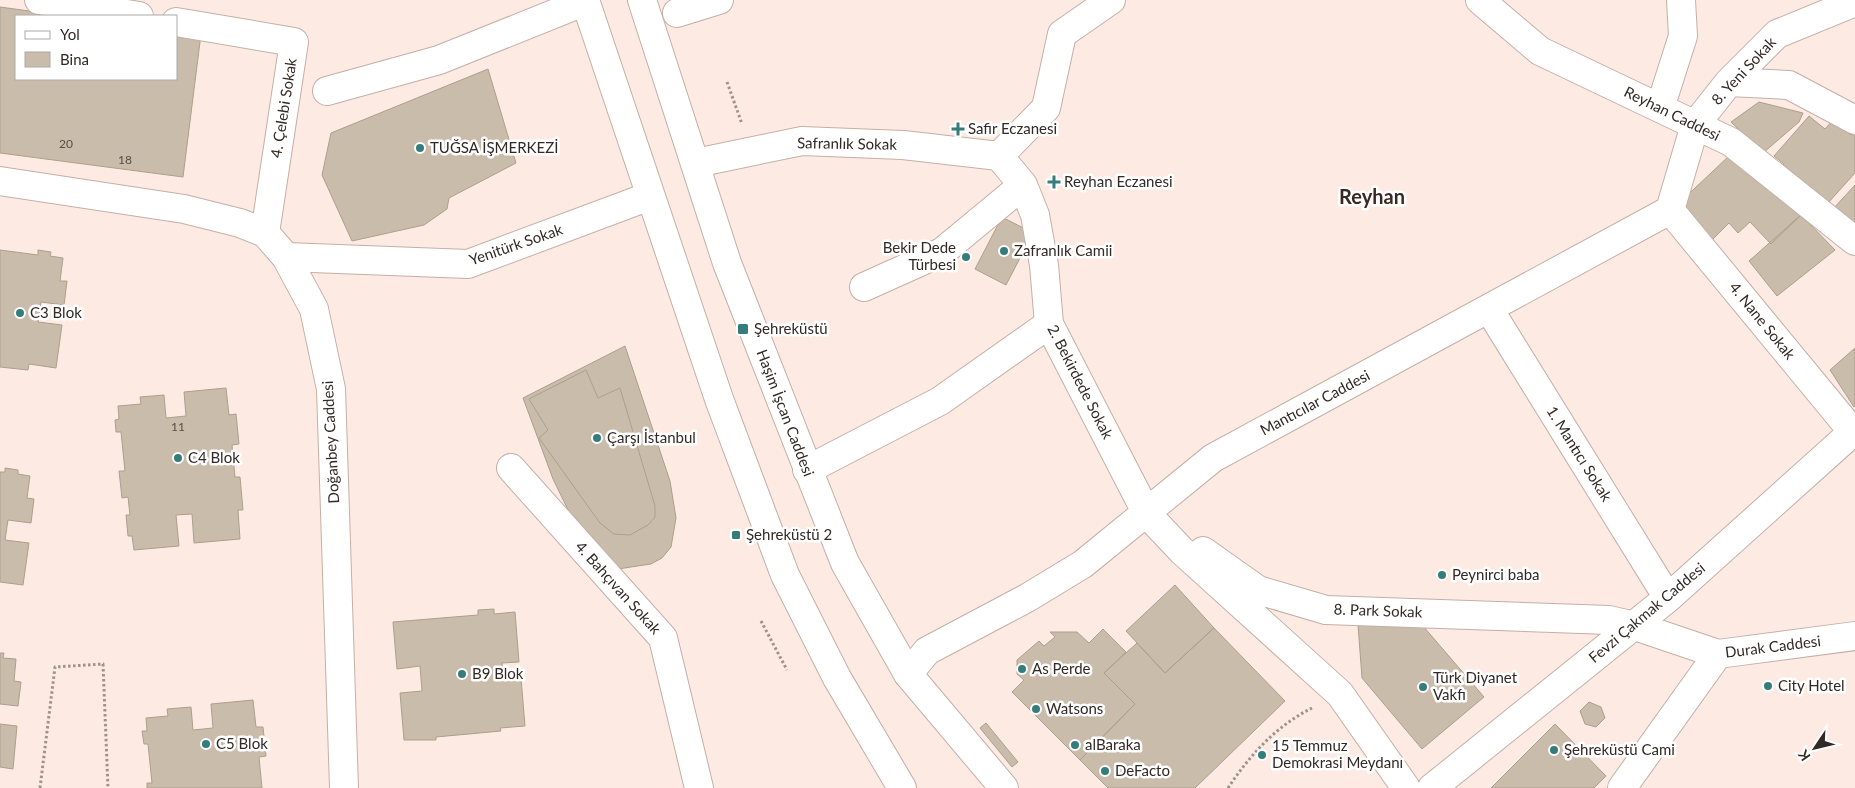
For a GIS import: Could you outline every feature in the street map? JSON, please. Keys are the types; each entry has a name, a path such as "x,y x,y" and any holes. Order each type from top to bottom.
{"street":[{"path":"39,0 133,15"},
{"name":"Haşim İşcan Caddesi","path":"642,0 727,263 845,563 908,674 1003,787"},
{"path":"677,13 719,0"},
{"path":"999,156 1046,108 1062,34 1111,0"},
{"name":"Reyhan Caddesi","path":"1480,0 1540,51 1731,142 1855,241"},
{"path":"1660,108 1683,36 1681,0"},
{"path":"327,91 439,60 586,1 719,399 785,576 837,678 902,788"},
{"name":"8. Yeni Sokak","path":"1695,125 1729,82 1777,34 1855,2"},
{"name":"4. Çelebi Sokak","path":"178,22 294,42 265,233"},
{"path":"1729,82 1789,85 1855,120"},
{"path":"1670,210 1695,125"},
{"name":"Safranlık Sokak","path":"696,163 802,141 903,145 999,156"},
{"name":"2. Bekirdede Sokak","path":"999,156 1023,185 1035,215 1044,265 1049,324 1147,514"},
{"name":"Doğanbey Caddesi","path":"0,181 184,209 240,223 265,233 286,257 314,309 331,390 344,788"},
{"path":"864,287 942,252 1023,185"},
{"name":"Yenitürk Sokak","path":"286,257 468,264 650,196"},
{"name":"Mantıcılar Caddesi","path":"908,674 927,650 1027,598 1082,564 1147,514 1213,458 1670,210"},
{"name":"4. Nane Sokak","path":"1670,210 1854,431"},
{"name":"1. Mantıcı Sokak","path":"1489,309 1668,598"},
{"path":"807,470 940,401 1049,324"},
{"name":"Fevzi Çakmak Caddesi","path":"1432,788 1635,626 1854,431"},
{"name":"4. Bahçıvan Sokak","path":"511,468 663,638 699,788"},
{"path":"1147,514 1182,551 1340,694 1406,788"},
{"name":"8. Park Sokak","path":"1147,514 1258,590 1326,610 1609,620 1635,626"},
{"name":"Durak Caddesi","path":"1635,626 1718,654 1855,636"},
{"path":"1622,788 1718,654"}],"path":[{"path":"727,82 743,127"},
{"path":"761,621 787,670"},
{"path":"40,788 55,667 102,664 108,788"},
{"path":"1228,788 1247,760 1280,728 1340,694"}],"building":[{"path":"0,7 59,15 15,15 15,80 178,80 178,31 201,34 183,177 0,153"},
{"name":"TUĞSA İŞMERKEZİ","path":"488,69 516,163 449,198 447,209 424,225 352,241 322,175 331,133"},
{"path":"1759,102 1803,113 1799,122 1763,153 1731,122"},
{"path":"1809,116 1825,129 1833,120 1851,135 1855,132 1855,173 1828,203 1780,169 1784,164 1774,156"},
{"path":"1729,156 1801,215 1771,244 1750,222 1738,233 1729,223 1712,240 1678,204"},
{"path":"1855,185 1855,227 1833,209"},
{"path":"1801,215 1835,250 1777,296 1749,261"},
{"name":"Zafranlık Camii","path":"1002,217 1033,233 1006,285 975,269"},
{"name":"C3 Blok","path":"0,250 38,255 38,250 51,252 50,256 63,258 60,281 67,281 64,305 41,302 38,322 62,325 56,368 29,364 28,370 0,367"},
{"name":"Çarşı İstanbul","path":"625,346 670,481 676,518 671,547 662,558 651,564 618,569 573,520 553,479 523,398"},
{"path":"1855,348 1855,406 1854,407 1830,370"},
{"path":"586,370 598,398 620,388 655,506 655,517 648,525 630,535 614,534 600,523 539,438 548,430 529,399"},
{"name":"C4 Blok","path":"226,388 229,415 236,414 239,444 232,445 235,477 240,477 243,510 238,510 240,539 194,543 192,514 176,515 179,546 134,550 132,536 128,536 126,515 130,515 128,497 122,498 119,471 125,471 121,432 116,432 115,420 119,419 118,406 141,404 140,397 164,395 166,418 186,416 184,392"},
{"path":"5,468 18,470 18,474 30,476 27,498 34,499 31,523 8,520 5,540 29,543 23,585 0,582 0,472 5,472"},
{"path":"1175,585 1214,628 1165,673 1126,631"},
{"name":"B9 Blok","path":"494,609 494,614 515,612 519,662 502,663 503,679 521,678 525,726 500,728 501,731 436,737 436,740 404,740 400,693 422,691 420,666 397,669 393,622 478,615 478,610"},
{"name":"Türk Diyanet Vakfı","path":"1358,625 1423,626 1484,697 1422,749 1362,678"},
{"path":"1214,628 1285,701 1195,788 1108,788 1080,760 1135,704 1104,673 1137,643 1165,673"},
{"path":"1103,629 1126,652 1104,673 1135,704 1080,760 1012,692 1024,680 1017,674 1017,660 1039,641 1044,646 1055,637 1050,632 1077,632 1089,643"},
{"path":"0,653 4,653 3,658 16,659 14,681 21,682 18,706 0,704"},
{"name":"C5 Blok","path":"253,700 256,727 263,727 266,756 259,757 262,788 147,788 147,783 152,783 148,744 144,744 142,731 147,731 146,718 168,716 167,709 191,707 193,730 213,728 211,704"},
{"path":"1589,702 1601,707 1605,718 1596,727 1585,724 1580,711"},
{"path":"986,723 1018,762 1012,767 980,728"},
{"path":"0,724 17,726 13,769 0,767"},
{"name":"Şehreküstü Cami","path":"1555,724 1606,776 1594,788 1491,788"}],"place":[{"name":"Safir Eczanesi","path":"958,129"},
{"name":"TUĞSA İŞMERKEZİ","path":"420,148"},
{"name":"Reyhan Eczanesi","path":"1054,182"},
{"name":"Zafranlık Camii","path":"1004,251"},
{"name":"Bekir Dede Türbesi","path":"966,257"},
{"name":"C3 Blok","path":"20,313"},
{"name":"Şehreküstü","path":"743,329"},
{"name":"Çarşı İstanbul","path":"597,438"},
{"name":"C4 Blok","path":"178,458"},
{"name":"Şehreküstü 2","path":"736,535"},
{"name":"Peynirci baba","path":"1442,575"},
{"name":"As Perde","path":"1022,669"},
{"name":"B9 Blok","path":"462,674"},
{"name":"City Hotel","path":"1768,686"},
{"name":"Türk Diyanet Vakfı","path":"1423,687"},
{"name":"Watsons","path":"1036,709"},
{"name":"C5 Blok","path":"206,744"},
{"name":"alBaraka","path":"1075,745"},
{"name":"Şehreküstü Cami","path":"1554,750"},
{"name":"15 Temmuz Demokrasi Meydanı","path":"1262,755"},
{"name":"DeFacto","path":"1105,771"}],"district":[{"name":"Reyhan","path":"1372,197"}]}
